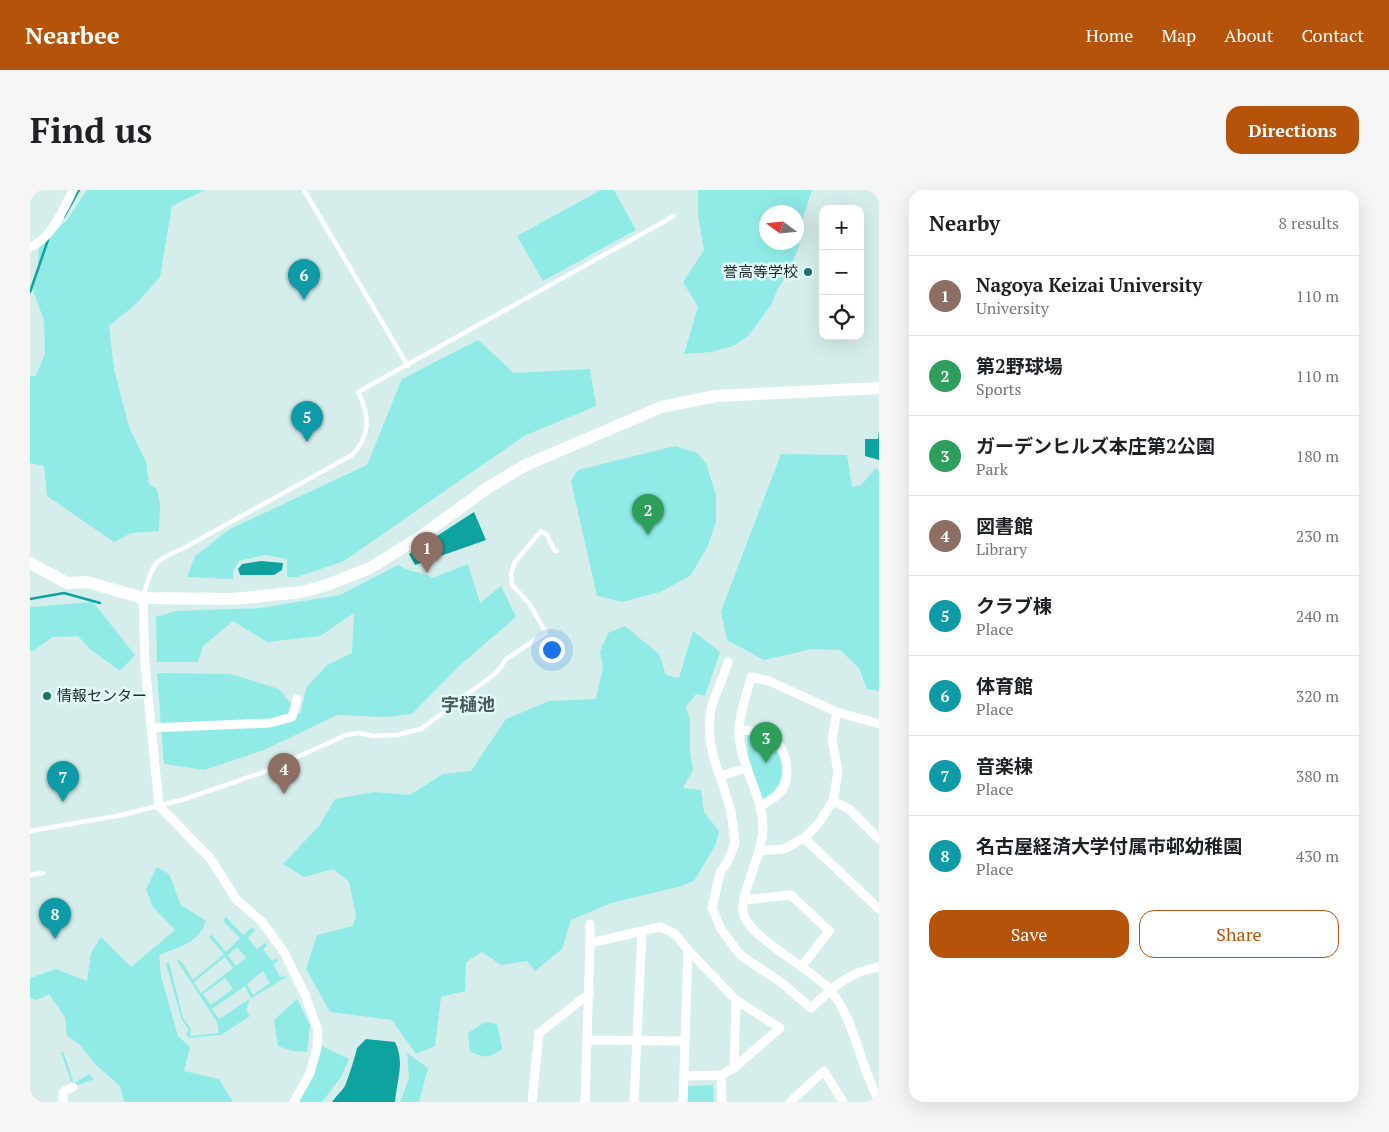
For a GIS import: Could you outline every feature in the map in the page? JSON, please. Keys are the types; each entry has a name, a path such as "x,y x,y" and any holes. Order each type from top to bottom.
{"street":[{"path":"30,247 40,242 73,190"},
{"path":"30,563 67,582 87,582 143,598 205,600 257,598 302,592 334,583 370,568 489,487 524,466 661,407 716,396 879,388"},
{"path":"143,598 145,664 159,806 210,858 236,899 262,922 284,952 305,995 318,1030 317,1048 310,1073 294,1102"},
{"path":"728,662 714,700 709,726 715,764 731,811 735,838 732,851 720,873 712,908 720,929 740,955 782,984 811,1008 830,990 859,970 879,967"},
{"path":"879,724 837,712 769,682 751,677 739,729 747,768 760,806 763,828 760,851 744,900 742,913 752,930 802,966 830,990 857,1041 865,1072 879,1098"},
{"path":"151,728 270,723 292,717 297,699"},
{"path":"760,851 784,849 804,838 818,824 833,801 838,772 832,739 837,712"},
{"path":"739,729 757,732 772,738 786,759 786,775 783,788 772,800 760,806"},
{"path":"720,776 747,768"},
{"path":"833,801 849,809 879,838"},
{"path":"804,838 879,908"},
{"path":"744,900 791,895 829,932 802,966"},
{"path":"585,1102 590,993 590,924"},
{"path":"590,943 660,927 676,934 688,950 736,1000 780,1028 734,1068 722,1075 684,1076"},
{"path":"634,1102 642,931"},
{"path":"683,1102 688,950"},
{"path":"532,1102 539,1033 590,993"},
{"path":"734,1068 736,1000"},
{"path":"588,1040 684,1041"},
{"path":"790,1102 824,1070 843,1102"},
{"path":"722,1075 722,1102"},
{"path":"63,1102 63,1092 73,1087"}],"lane":[{"path":"304,190 408,366"},
{"path":"143,598 154,565 162,558 184,548 352,455 361,446 368,426 366,407 358,392 408,366 674,216"},
{"path":"30,831 122,815 185,799 264,772 346,735 359,733 373,736 397,736 422,729 498,671 506,659 546,633 529,602 512,585 511,574 515,562 541,531 547,535 554,550 557,551"},
{"path":"30,874 43,873"}],"shaded area":[{"path":"87,190 205,190 172,206 160,277 136,304 109,326 114,369 129,427 146,462 149,484 157,489 160,505 159,531 131,533 114,542 47,496 44,466 30,463 30,376 36,376 45,353 44,320 32,288 38,265 39,246 66,221"},
{"path":"601,190 614,190 636,230 543,281 517,236"},
{"path":"698,190 812,190 804,215 804,205 759,205 759,250 797,250 788,274 778,288 771,305 748,336 733,346 711,352 684,354 698,307 683,282 704,250 698,215"},
{"path":"478,340 514,373 590,369 596,406 524,436 344,561 297,577 287,577 287,559 265,555 239,561 233,571 233,579 187,577 195,556 230,529 367,465 402,379"},
{"path":"879,431 879,460 865,456 865,439 878,439"},
{"path":"675,446 697,453 706,463 716,495 716,522 707,548 690,576 660,592 622,602 597,596 571,481 578,470"},
{"path":"781,454 847,455 852,487 861,485 876,468 879,471 879,691 867,689 859,668 840,650 812,649 764,660 727,640 721,611"},
{"path":"474,512 486,540 415,565 409,554"},
{"path":"261,561 283,563 282,570 274,575 240,575 238,569 242,564"},
{"path":"468,564 480,603 501,586 516,617 459,666 412,714 386,717 337,715 264,750 204,770 164,764 157,673 231,674 279,689 300,715 306,688 327,665 352,653 354,613 320,636 267,642 233,621 203,646 198,662 157,662 156,617 176,611 261,608 340,595 398,565 407,570 433,578"},
{"path":"93,602 135,655 120,671 90,649 78,636 53,637 33,651 30,651 30,607"},
{"path":"625,626 659,654 666,675 679,678 693,631 720,652 705,696 696,694 686,707 690,720 690,750 693,770 683,788 701,790 704,812 719,831 716,844 694,881 678,887 611,903 571,920 562,949 535,971 527,961 501,965 482,952 466,962 465,991 441,997 435,1046 416,1054 392,1020 330,1012 306,969 317,935 353,926 356,916 349,882 334,869 304,877 283,864 319,826 335,799 374,792 410,795 443,774 471,771 506,719 549,701 596,699 603,667 600,652 608,633"},
{"path":"747,733 760,736 772,743 778,750 783,766 782,775 775,790 761,801 748,754"},
{"path":"157,867 169,874 181,905 206,921 199,934 193,939 181,947 159,955 161,976 178,1036 190,1047 184,1071 219,1079 233,1102 124,1102 120,1086 96,1065 79,1044 67,1036 65,1017 49,994 37,1000 30,998 30,978 56,969 87,981 91,953 101,937 131,967 175,930 153,907 146,889"},
{"path":"226,917 243,935 252,927 255,930 248,938 257,949 265,943 267,946 263,949 272,961 277,958 278,961 273,964 280,977 288,976 250,999 246,1009 250,1016 221,1035 189,1038 186,1034 189,1030 182,1020 166,964 169,962 183,1018 191,1029 190,1036 219,1033 217,1022 176,959 182,962 193,980 224,954 209,937 211,934 226,952 240,938 223,921","holes":["237,947 246,958 236,966 228,955","225,957 233,968 201,993 194,982","263,971 270,983 253,995 247,984","225,978 233,989 211,1005 203,994","245,986 251,998 219,1019 212,1009"]},
{"path":"297,999 310,1025 307,1052 292,1051 278,1046 274,1020"},
{"path":"485,1022 497,1024 502,1049 494,1054 483,1056 470,1051 468,1033"},
{"path":"366,1039 395,1042 400,1057 400,1071 395,1102 332,1102 345,1086 357,1048"},
{"path":"322,1046 349,1059 341,1077 322,1102 294,1102 317,1048"},
{"path":"63,1051 74,1083 89,1074 94,1079 73,1087 61,1052"},
{"path":"407,1053 428,1068 419,1102 400,1102 409,1078"},
{"path":"713,1085 714,1102 687,1102 688,1086"}],"waterway":[{"path":"64,217 79,190"},
{"path":"30,292 48,240"},
{"path":"30,599 64,593 100,603"}],"place":[{"name":"誉高等学校","path":"808,272"},
{"name":"体育館","path":"304,300"},
{"name":"クラブ棟","path":"307,442"},
{"name":"第2野球場","path":"648,535"},
{"name":"Nagoya Keizai University","path":"427,573"},
{"name":"情報センター","path":"47,696"},
{"name":"ガーデンヒルズ本庄第2公園","path":"766,763"},
{"name":"図書館","path":"284,794"},
{"name":"音楽棟","path":"63,802"},
{"name":"名古屋経済大学付属市邨幼稚園","path":"55,939"}],"district":[{"name":"字樋池","path":"468,705"}]}
